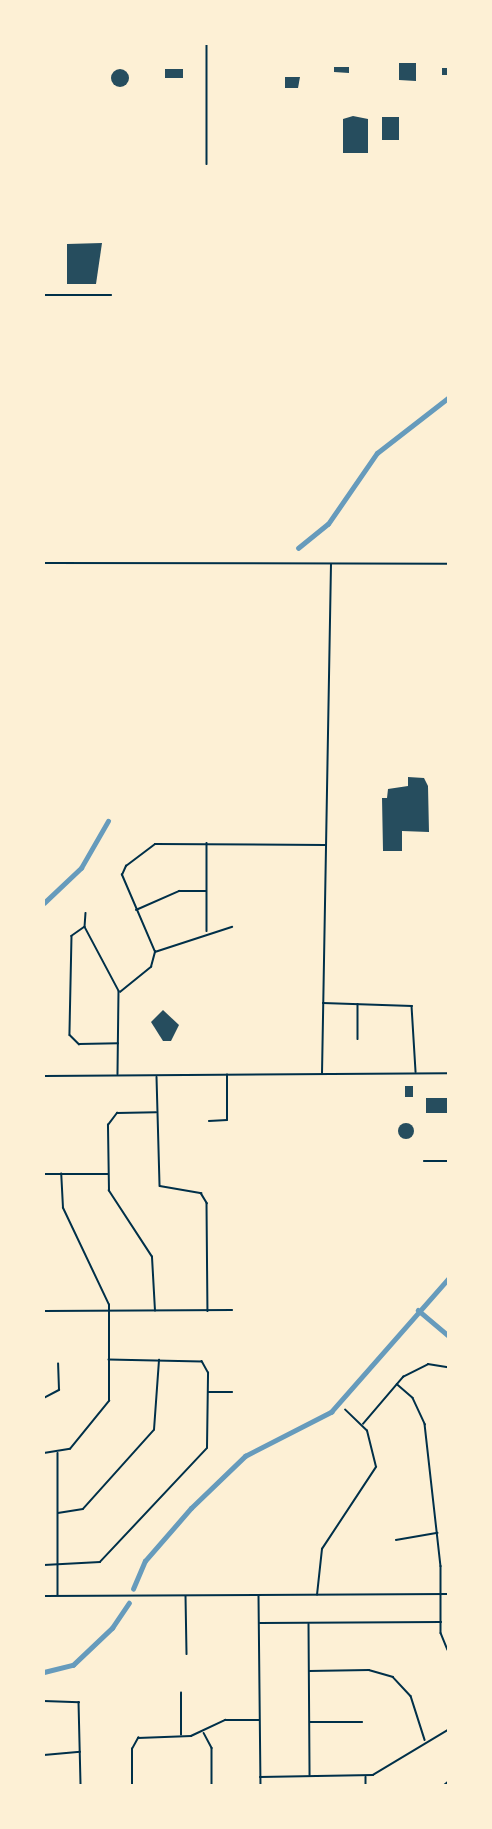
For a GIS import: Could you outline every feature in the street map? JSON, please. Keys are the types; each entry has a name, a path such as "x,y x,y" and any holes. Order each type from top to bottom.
{"street":[{"path":"207,44 207,164"},
{"path":"44,295 111,296"},
{"path":"44,563 448,564"},
{"path":"322,1074 331,564"},
{"path":"119,992 151,967 155,952 135,910 123,872 155,844 207,842 326,845"},
{"path":"207,842 207,932"},
{"path":"135,910 179,891 207,891"},
{"path":"86,913 85,927 119,992 118,1075"},
{"path":"85,927 72,936 71,1039 79,1044 118,1043"},
{"path":"155,952 207,932 232,927"},
{"path":"358,1003 358,1039"},
{"path":"323,1004 412,1006 416,1073"},
{"path":"44,1076 448,1073"},
{"path":"209,1121 227,1120 227,1074"},
{"path":"156,1075 159,1186 194,1191 206,1199 208,1311"},
{"path":"155,1311 152,1257 114,1205 108,1174 111,1118 157,1113"},
{"path":"424,1161 448,1161"},
{"path":"44,1174 108,1174"},
{"path":"44,1453 58,1453 70,1449 108,1406 109,1311 63,1208 61,1174"},
{"path":"44,1311 232,1310"},
{"path":"44,1565 100,1562 204,1453 208,1392 207,1368 196,1360 110,1360"},
{"path":"58,1513 83,1509 154,1430 159,1360"},
{"path":"44,1398 55,1395 60,1385 58,1364"},
{"path":"362,1424 397,1384 428,1364 448,1366"},
{"path":"397,1384 413,1398 425,1424 438,1533 441,1622 448,1650"},
{"path":"208,1392 232,1392"},
{"path":"317,1595 322,1550 374,1475 374,1446 362,1424 345,1410"},
{"path":"58,1453 58,1596"},
{"path":"396,1540 438,1533"},
{"path":"44,1596 448,1594"},
{"path":"186,1595 187,1654"},
{"path":"259,1596 261,1785"},
{"path":"259,1623 441,1622"},
{"path":"309,1623 309,1776"},
{"path":"309,1671 369,1670 393,1677 411,1696 426,1741"},
{"path":"181,1693 181,1736"},
{"path":"44,1701 77,1701 81,1785"},
{"path":"132,1785 136,1740 204,1733 225,1720 260,1720"},
{"path":"309,1722 362,1722"},
{"path":"260,1777 366,1776 386,1770 426,1741 448,1730"},
{"path":"204,1733 212,1748 212,1785"},
{"path":"44,1755 81,1752"},
{"path":"366,1776 366,1785"},
{"path":"443,1785 448,1782"}],"building":[{"path":"399,63 416,63 416,81 399,80"},
{"path":"334,67 349,67 349,73 334,72"},
{"path":"442,68 448,68 448,75 442,75"},
{"path":"116,69 124,69 129,74 127,85 116,87 111,82 111,74"},
{"path":"165,69 183,69 183,78 165,78"},
{"path":"285,77 300,77 298,88 285,88"},
{"path":"353,116 368,119 368,153 343,153 343,119"},
{"path":"382,117 399,117 399,140 382,140"},
{"path":"102,243 96,284 67,284 67,244"},
{"path":"408,777 424,778 428,786 429,832 402,831 402,851 383,851 382,798 387,798 388,789 408,786"},
{"path":"163,1010 179,1025 171,1041 163,1041 151,1022"},
{"path":"405,1086 413,1086 413,1097 405,1097"},
{"path":"426,1098 448,1098 448,1113 426,1113"},
{"path":"403,1123 409,1123 414,1131 412,1137 403,1139 398,1134 398,1128"}],"waterway":[{"path":"298,548 328,524 377,453 448,398"},
{"path":"44,903 81,868 108,821"},
{"path":"133,1589 145,1561 191,1508 245,1456 331,1412 448,1279"},
{"path":"418,1310 448,1335"},
{"path":"44,1672 73,1665 112,1628 129,1603"}]}
